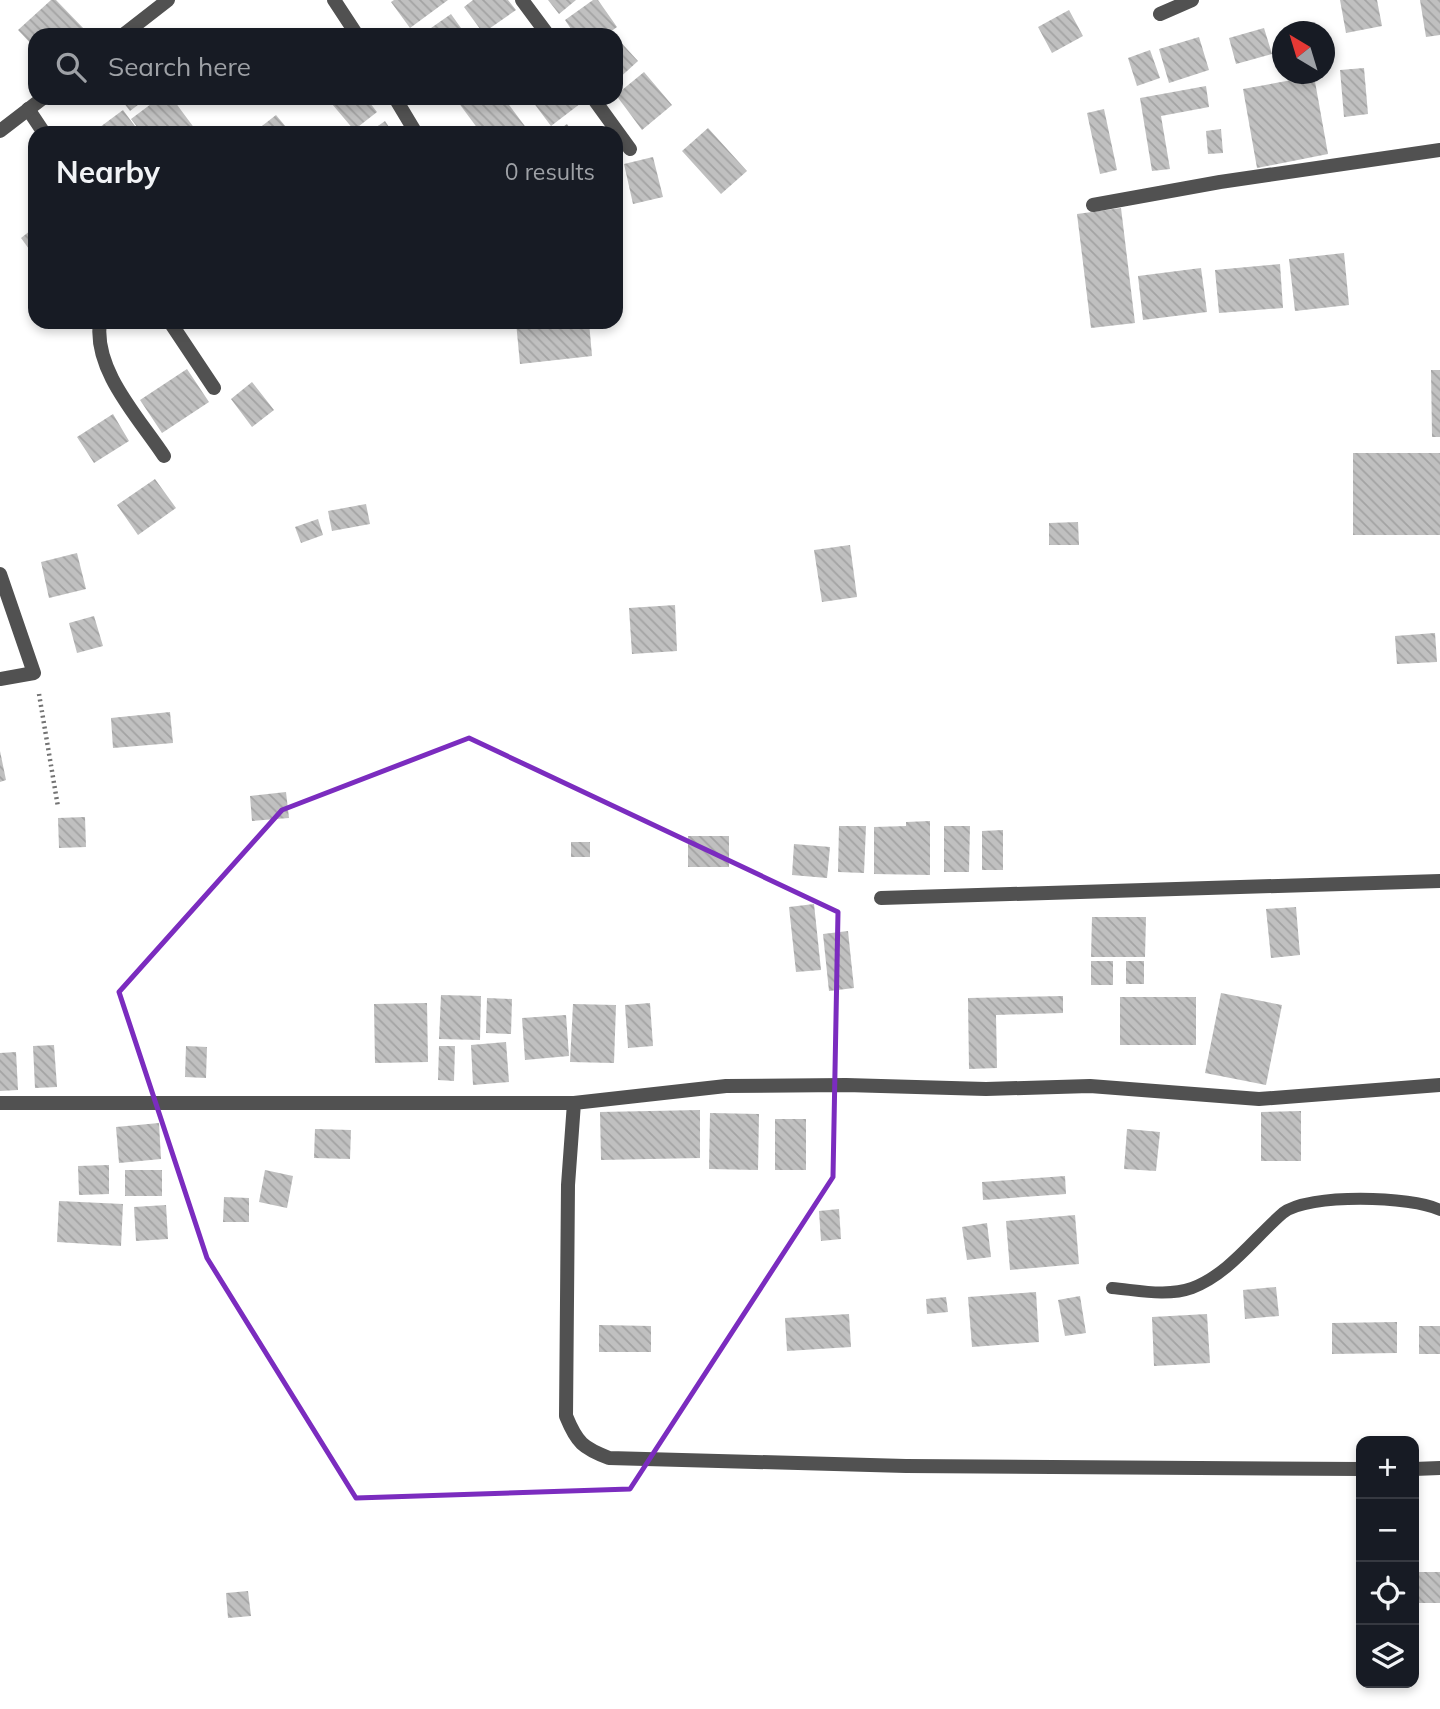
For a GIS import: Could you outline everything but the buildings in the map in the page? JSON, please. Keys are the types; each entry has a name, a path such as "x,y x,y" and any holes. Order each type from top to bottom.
{"street":[{"path":"132,28 168,0"},
{"path":"334,0 352,28"},
{"path":"522,0 543,28"},
{"path":"1160,14 1192,0"},
{"path":"0,131 33,105"},
{"path":"399,105 412,126"},
{"path":"598,105 613,126"},
{"path":"28,109 39,126"},
{"path":"623,139 630,149"},
{"path":"1093,205 1220,182 1440,150"},
{"path":"101,329 102,347 115,384 164,456"},
{"path":"175,329 214,388"},
{"path":"0,574 34,673 0,679"},
{"path":"881,898 1440,881"},
{"path":"0,1103 574,1103 726,1086 1090,1086 1259,1099 1440,1085"},
{"path":"574,1103 568,1185 566,1416 575,1438 589,1450 610,1458 906,1466 1356,1469"},
{"path":"1419,1469 1440,1468"}],"lane":[{"path":"1111,1288 1162,1293 1192,1287 1227,1266 1284,1212 1308,1202 1409,1200 1440,1210"}],"path":[{"path":"34,673 58,807"}],"highlighted area":[{"path":"469,738 838,912 833,1177 630,1489 356,1498 207,1258 119,992 282,810"}]}
